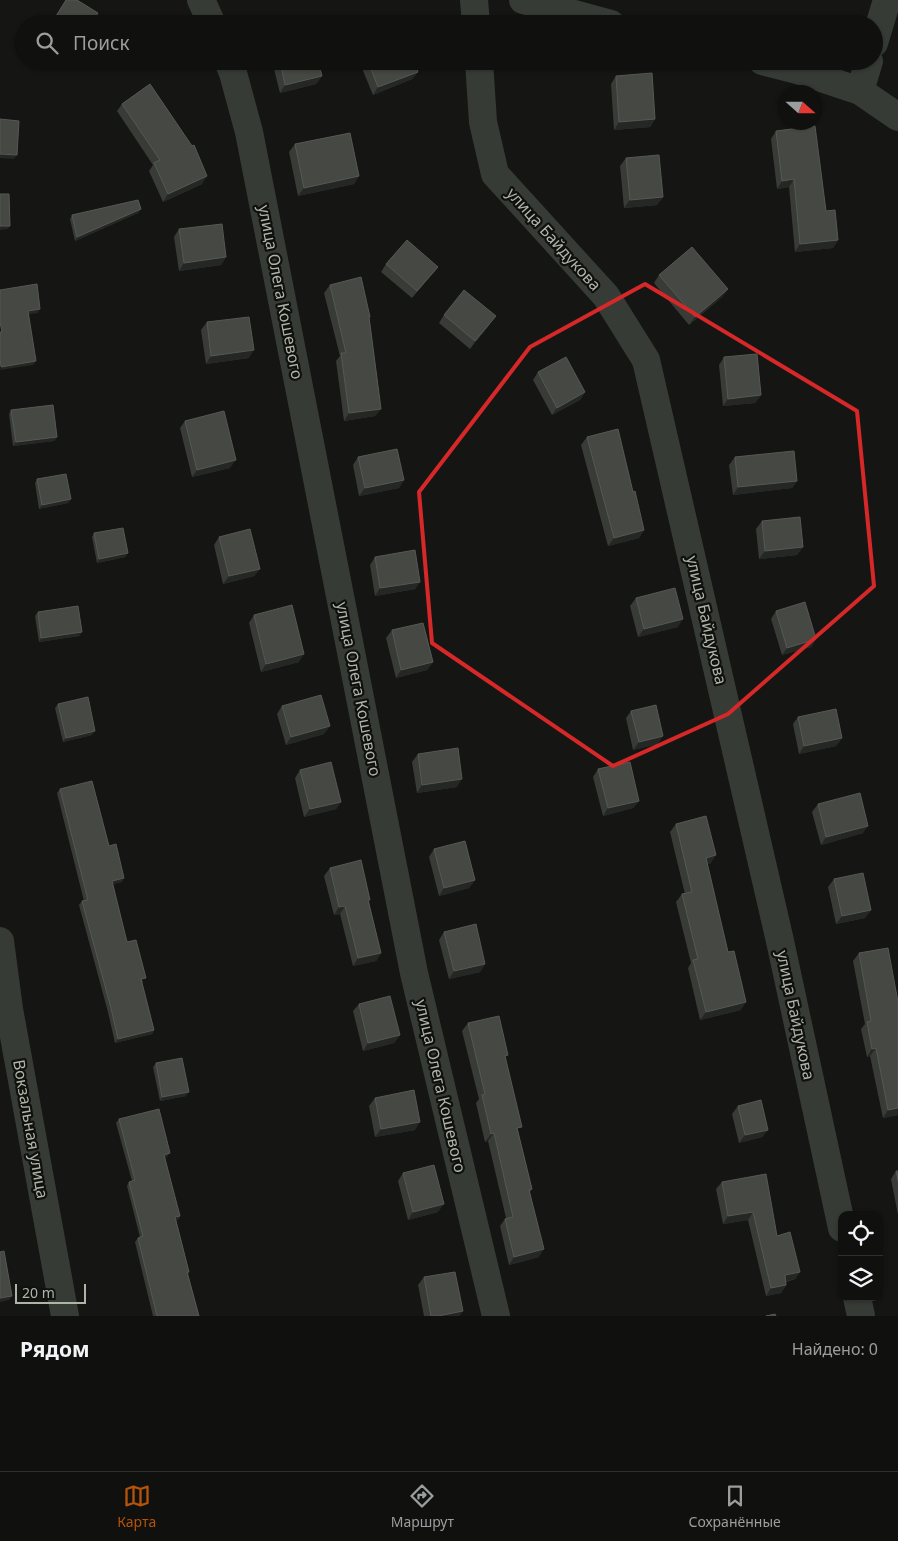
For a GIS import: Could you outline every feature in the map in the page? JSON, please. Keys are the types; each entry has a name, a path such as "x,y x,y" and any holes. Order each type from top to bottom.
{"street":[{"path":"201,0 208,15"},
{"path":"474,0 475,15"},
{"path":"523,0 578,15"},
{"path":"882,15 887,0"},
{"name":"улица Олега Кошевого","path":"232,70 251,142 414,973 496,1316"},
{"name":"улица Байдукова","path":"479,70 483,122 495,174 606,296 646,360 778,931 838,1211"},
{"path":"797,70 860,91 898,117"},
{"path":"860,91 866,70"},
{"name":"Вокзальная улица","path":"0,941 5,1010 65,1316"},
{"path":"858,1301 861,1316"}],"highlighted area":[{"path":"645,284 857,411 874,586 728,714 613,766 432,643 419,492 530,347"}],"building":[{"path":"66,0 77,0 98,13 97,15 57,15"},
{"path":"282,70 320,70 322,76 285,85"},
{"path":"371,70 417,70 418,72 378,87"},
{"path":"652,73 655,119 619,122 616,76"},
{"path":"150,84 192,146 194,145 207,176 168,194 154,163 160,160 122,104"},
{"path":"0,119 19,121 17,155 0,154"},
{"path":"816,130 826,211 835,210 838,240 800,244 794,179 782,181 776,131"},
{"path":"350,133 359,176 304,188 295,144"},
{"path":"659,155 663,197 630,200 626,158"},
{"path":"0,194 9,194 10,226 0,226"},
{"path":"138,200 141,209 77,237 72,215"},
{"path":"222,224 226,257 184,263 179,229"},
{"path":"407,240 438,267 417,291 386,264"},
{"path":"692,247 728,289 695,317 659,275"},
{"path":"361,277 370,317 381,409 349,413 341,353 346,353 330,285"},
{"path":"37,284 40,309 28,311 36,361 1,367 0,290"},
{"path":"464,290 496,316 475,341 444,315"},
{"path":"249,317 254,350 211,356 207,322"},
{"path":"757,354 761,395 728,399 724,357"},
{"path":"566,357 585,392 557,408 538,372"},
{"path":"53,405 57,437 16,442 11,410"},
{"path":"224,411 236,460 197,470 185,421"},
{"path":"618,429 644,530 614,538 587,437"},
{"path":"397,449 404,480 365,488 358,457"},
{"path":"794,451 797,481 738,487 735,457"},
{"path":"66,474 71,499 42,505 37,479"},
{"path":"800,517 803,547 765,551 762,521"},
{"path":"123,528 128,553 99,559 94,533"},
{"path":"250,529 260,569 229,576 219,537"},
{"path":"415,550 420,582 380,588 375,557"},
{"path":"675,588 683,619 644,629 636,598"},
{"path":"805,602 816,639 787,648 776,611"},
{"path":"292,605 304,654 266,664 254,615"},
{"path":"78,606 82,632 41,638 38,612"},
{"path":"423,623 433,662 401,670 392,630"},
{"path":"321,695 330,726 291,737 282,706"},
{"path":"88,697 95,731 66,738 58,704"},
{"path":"656,705 663,736 639,742 631,711"},
{"path":"836,709 842,738 804,746 798,717"},
{"path":"458,748 462,779 422,785 418,754"},
{"path":"331,762 341,802 310,809 300,770"},
{"path":"630,762 639,801 608,808 598,769"},
{"path":"92,781 109,846 116,844 124,878 112,881 127,942 136,940 146,978 141,979 154,1030 118,1039 82,901 88,900 60,789"},
{"path":"860,793 868,826 826,837 818,804"},
{"path":"706,816 716,855 706,858 728,952 734,951 746,1002 706,1012 693,960 698,959 682,894 692,892 676,824"},
{"path":"465,841 475,880 444,888 434,849"},
{"path":"361,860 370,900 368,900 381,953 358,958 345,906 339,907 330,868"},
{"path":"863,873 871,910 842,916 834,879"},
{"path":"476,924 485,964 454,971 444,932"},
{"path":"888,948 898,1002 898,1108 888,1110 876,1048 872,1049 867,1022 871,1021 859,953"},
{"path":"390,996 400,1035 368,1043 359,1004"},
{"path":"499,1016 508,1055 505,1056 522,1127 517,1128 532,1189 529,1190 544,1249 514,1257 505,1219 513,1217 494,1133 491,1134 482,1095 485,1094 468,1023"},
{"path":"182,1058 189,1092 162,1097 156,1063"},
{"path":"414,1090 420,1122 381,1129 375,1098"},
{"path":"761,1100 768,1130 745,1135 738,1106"},
{"path":"159,1109 170,1153 164,1155 180,1216 175,1217 199,1316 157,1316 138,1238 143,1236 129,1182 135,1180 119,1119"},
{"path":"434,1165 444,1204 413,1212 403,1173"},
{"path":"766,1174 777,1236 790,1232 800,1272 785,1275 786,1285 771,1288 753,1212 728,1216 722,1182"},
{"path":"4,1251 12,1296 0,1298 0,1252"},
{"path":"455,1272 463,1311 431,1316 424,1277"}]}
